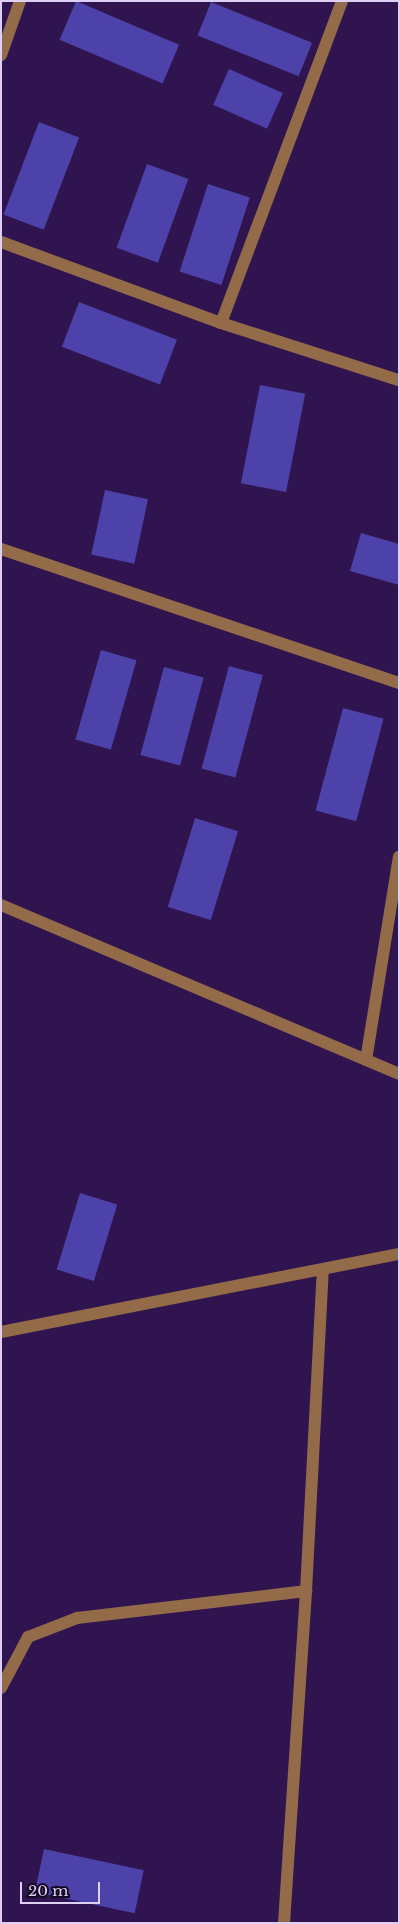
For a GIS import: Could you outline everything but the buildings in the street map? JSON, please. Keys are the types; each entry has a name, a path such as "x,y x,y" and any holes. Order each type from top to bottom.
{"street":[{"path":"1,55 20,1"},
{"path":"221,322 342,1"},
{"path":"1,242 221,322 399,380"},
{"path":"1,549 399,682"},
{"path":"366,1060 399,857"},
{"path":"1,905 399,1074"},
{"path":"1,1332 399,1254"},
{"path":"284,1923 306,1591 323,1269"},
{"path":"1,1688 28,1637 78,1618 306,1591"}]}
